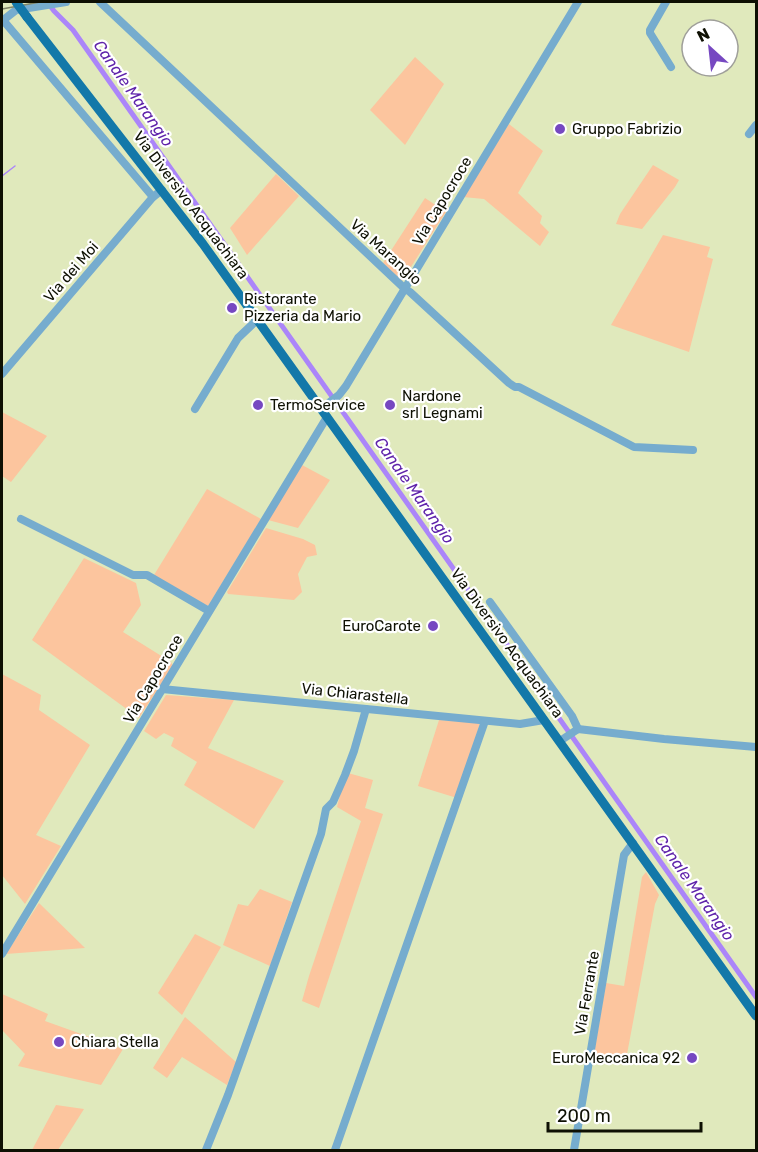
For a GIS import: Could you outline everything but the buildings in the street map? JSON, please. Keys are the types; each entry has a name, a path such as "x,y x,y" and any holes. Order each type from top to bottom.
{"main road":[{"name":"Via Diversivo Acquachiara","path":"16,2 162,190 324,410 544,720 562,739 756,1016"}],"street":[{"path":"66,2 16,10 2,21 153,197"},
{"name":"Via Marangio","path":"100,2 404,288 509,383 634,447 693,450"},
{"name":"Via Capocroce","path":"2,954 209,611 324,410 339,395 578,2"},
{"path":"666,2 650,33 671,67"},
{"path":"749,134 756,125"},
{"name":"Via dei Moi","path":"2,374 153,197 162,190"},
{"path":"195,409 238,338 257,320"},
{"path":"21,519 133,574 147,575 209,611"},
{"path":"490,602 572,716 577,730"},
{"name":"Via Chiarastella","path":"162,689 520,724 544,720"},
{"path":"206,1150 228,1095 321,834 326,809 340,789 366,709"},
{"path":"335,1150 485,721"},
{"path":"562,739 577,730 756,747"},
{"name":"Via Ferrante","path":"574,1150 624,855 633,843"}],"shaded area":[{"path":"415,57 444,84 405,145 370,110"},
{"path":"509,124 543,151 518,193 542,216 540,223 549,232 540,246 484,199 463,197"},
{"path":"653,165 679,180 675,187 642,229 616,224 620,214"},
{"path":"276,174 299,196 247,255 230,228"},
{"path":"425,198 446,212 402,281 383,263"},
{"path":"663,235 710,247 707,257 713,259 689,352 611,325"},
{"path":"2,412 47,436 11,482 2,476"},
{"path":"302,465 330,480 298,528 268,520"},
{"path":"207,489 261,519 208,606 154,575"},
{"path":"266,528 315,545 317,555 307,557 298,574 302,592 294,600 228,594 227,592"},
{"path":"84,558 136,583 141,605 123,632 171,662 173,666 139,718 32,640"},
{"path":"2,674 41,695 39,710 90,745 36,835 61,846 25,904 2,875"},
{"path":"166,695 234,700 208,748 284,781 254,829 184,785 197,762 171,746 174,738 164,733 156,739 144,731"},
{"path":"439,720 480,723 457,798 418,786"},
{"path":"348,773 373,780 365,808 383,814 319,1008 302,1001 361,821 337,807"},
{"path":"646,872 659,895 655,904 625,1065 593,1059 606,983 624,986 642,877"},
{"path":"260,889 292,902 270,966 223,945 238,904 248,906"},
{"path":"39,903 85,948 6,954"},
{"path":"195,934 221,947 182,1015 158,993"},
{"name":"Chiara Stella","path":"2,994 48,1014 45,1021 123,1049 101,1085 18,1066 25,1054 2,1030"},
{"path":"185,1017 236,1062 227,1085 182,1057 167,1078 153,1068"},
{"path":"56,1105 84,1109 58,1150 32,1150"}],"waterway":[{"name":"Canale Marangio","path":"48,3 73,30 756,997"},
{"path":"2,176 15,166"}],"railway":[{"path":"2,9 40,2"}],"place":[{"name":"Gruppo Fabrizio","path":"560,129"},
{"name":"Ristorante Pizzeria da Mario","path":"232,308"},
{"name":"TermoService","path":"258,405"},
{"name":"Nardone srl Legnami","path":"390,405"},
{"name":"EuroCarote","path":"433,626"},
{"name":"Chiara Stella","path":"59,1042"},
{"name":"EuroMeccanica 92","path":"692,1058"}]}
